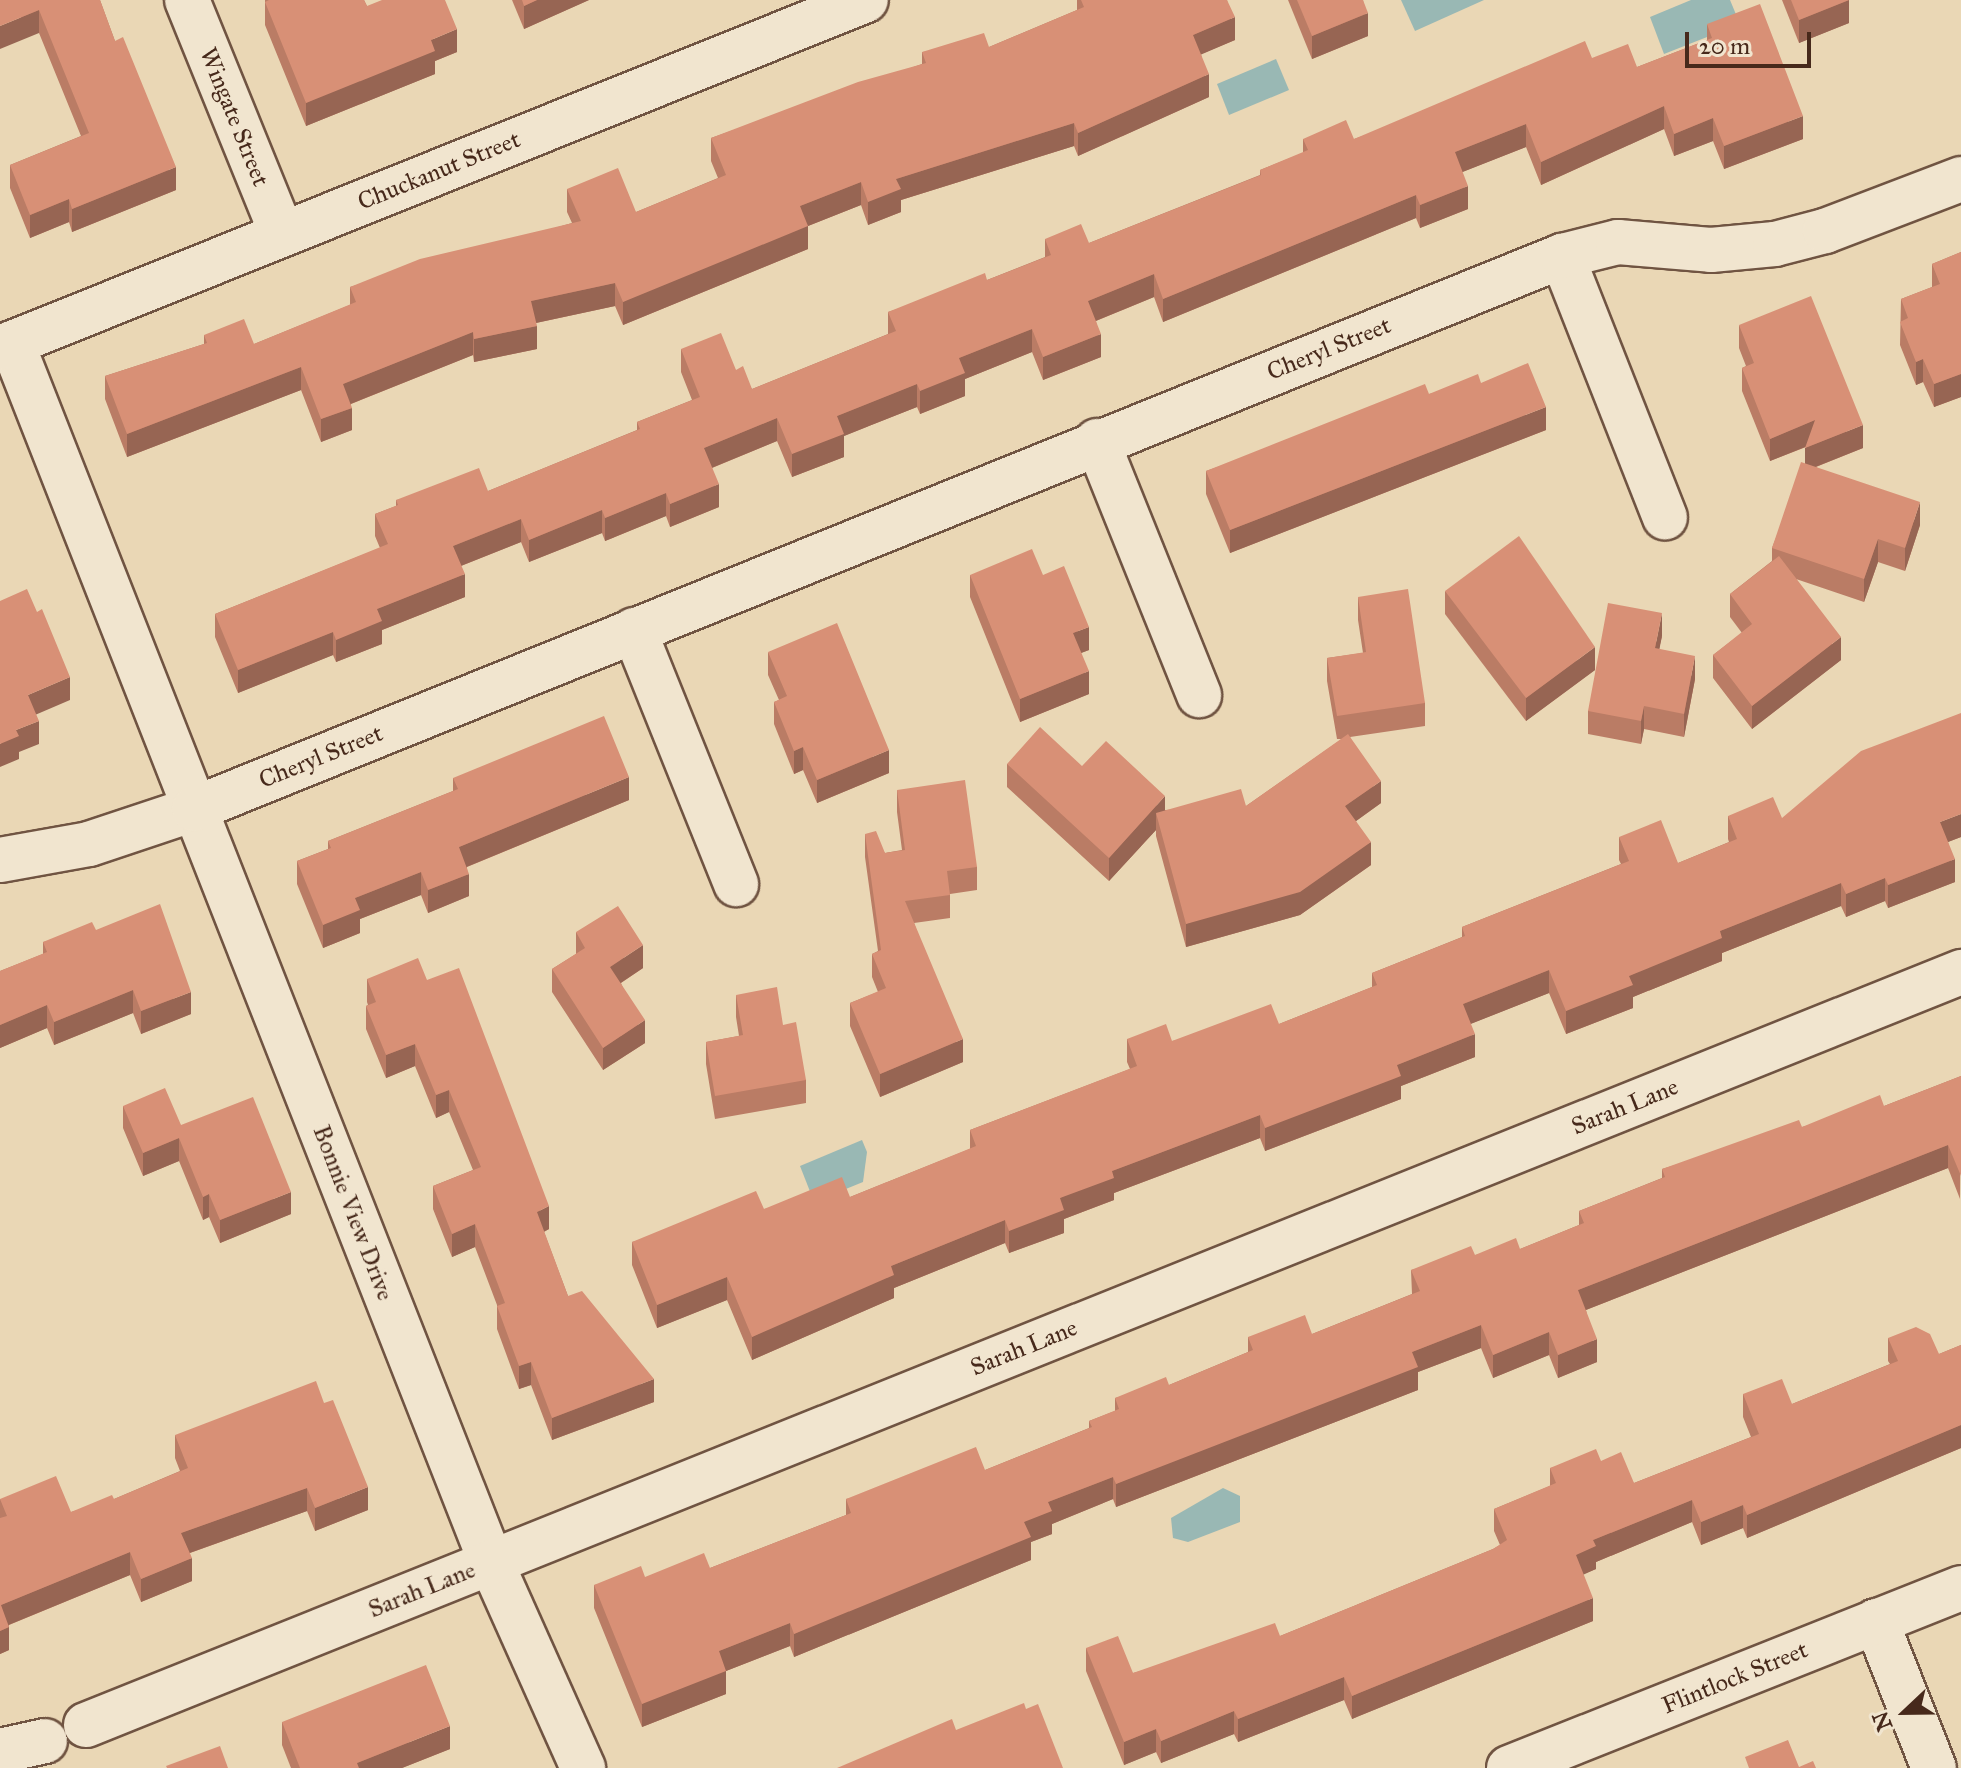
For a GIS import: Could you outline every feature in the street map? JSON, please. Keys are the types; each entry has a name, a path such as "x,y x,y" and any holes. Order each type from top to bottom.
{"street":[{"name":"Wingate Street","path":"187,0 282,234"},
{"name":"Chuckanut Street","path":"6,345 866,0"},
{"name":"Cheryl Street","path":"0,860 89,844 194,809 1097,441 1562,256 1618,242 1711,250 1775,244 1825,231 1961,179"},
{"path":"1562,256 1665,517"},
{"name":"Bonnie View Drive","path":"6,345 194,809 513,1617 583,1768"},
{"path":"1097,441 1199,695"},
{"path":"634,630 736,884"},
{"name":"Sarah Lane","path":"86,1725 1961,972"},
{"name":"Flintlock Street","path":"1509,1768 1961,1588"},
{"path":"1876,1621 1934,1768"},
{"path":"0,1751 45,1741"}],"water":[{"path":"1401,0 1484,0 1415,31"},
{"path":"1691,0 1730,0 1740,24 1664,54 1650,17"},
{"path":"1276,59 1289,90 1229,115 1217,84"},
{"path":"862,1140 867,1152 863,1182 836,1193 811,1194 800,1166"},
{"path":"1223,1488 1240,1496 1240,1522 1188,1542 1173,1538 1171,1518"}],"building":[{"path":"0,0 100,0 115,41 123,37 176,167 72,209 69,199 30,215 10,165 89,133 39,10 0,26"},
{"path":"364,0 367,6 382,0 445,0 457,29 431,40 435,51 306,103 265,2"},
{"path":"522,0 537,0 524,6"},
{"path":"1081,0 1227,0 1235,17 1193,35 1209,74 1078,133 1074,123 896,179 901,189 868,202 861,182 800,206 808,226 623,302 615,283 531,301 537,326 474,339 473,332 343,384 352,408 321,419 301,367 127,434 105,376 207,343 204,335 244,319 254,344 356,302 350,287 420,259 581,221 567,189 618,168 636,212 726,175 711,138 858,82 926,63 922,52 984,33 989,47 1084,7"},
{"path":"1297,0 1363,0 1368,13 1312,36"},
{"path":"1791,0 1849,0 1799,20"},
{"path":"1760,4 1803,116 1724,146 1713,118 1674,134 1664,106 1541,162 1526,124 1455,152 1468,186 1420,205 1416,195 1163,299 1154,274 1088,301 1101,334 1043,357 1032,329 959,358 965,373 920,391 917,384 837,416 844,434 792,454 777,418 704,448 719,484 670,504 666,493 605,518 602,510 529,540 521,519 453,546 465,574 377,609 382,621 336,640 333,632 238,670 215,614 388,544 375,514 398,505 396,500 479,468 488,491 640,429 637,422 700,397 681,349 721,333 736,370 743,366 752,389 896,331 888,312 985,273 987,280 1051,255 1045,239 1081,224 1089,243 1261,175 1260,170 1308,150 1303,139 1346,120 1354,139 1585,41 1592,58 1628,44 1637,67 1712,38 1707,24"},
{"path":"1961,252 1961,374 1934,384 1923,359 1916,362 1900,322 1908,318 1901,299 1940,284 1932,264"},
{"path":"1811,296 1863,425 1805,448 1815,420 1770,439 1742,368 1754,363 1739,325"},
{"path":"1528,363 1546,407 1230,530 1206,471 1425,384 1429,394 1478,374 1481,383"},
{"path":"1801,462 1920,502 1905,548 1878,539 1864,579 1772,548"},
{"path":"1519,536 1595,647 1526,698 1445,591"},
{"path":"1032,549 1043,575 1064,566 1089,627 1073,633 1089,671 1020,699 970,575"},
{"path":"1779,556 1841,637 1752,706 1713,655 1752,624 1730,594"},
{"path":"27,589 37,612 42,609 70,677 28,695 39,721 16,730 19,736 0,744 0,601"},
{"path":"1408,589 1425,703 1337,716 1327,658 1366,652 1358,597"},
{"path":"1608,603 1662,613 1655,648 1695,656 1684,714 1644,706 1641,721 1588,711"},
{"path":"837,623 889,750 817,780 803,747 794,751 774,702 787,696 768,652"},
{"path":"1961,713 1961,814 1940,822 1955,859 1888,885 1885,878 1846,894 1841,883 1720,931 1722,938 1629,976 1633,985 1566,1011 1549,970 1463,1004 1475,1034 1397,1065 1401,1076 1265,1128 1260,1115 1112,1171 1114,1178 1060,1198 1064,1210 1009,1231 1005,1220 891,1266 894,1275 752,1337 727,1277 657,1305 632,1242 756,1191 764,1209 842,1177 850,1197 976,1146 970,1130 1137,1066 1127,1039 1166,1024 1172,1041 1271,1004 1279,1024 1377,985 1372,973 1465,936 1462,927 1629,861 1619,837 1661,820 1678,863 1737,839 1728,816 1773,797 1782,818 1861,751"},
{"path":"604,716 629,777 459,847 469,874 428,890 421,872 355,898 360,910 323,925 297,861 331,848 328,841 458,789 453,778"},
{"path":"1040,727 1082,766 1106,741 1165,796 1109,858 1007,764"},
{"path":"1348,734 1381,781 1345,806 1371,842 1300,892 1186,924 1156,813 1241,789 1246,806"},
{"path":"965,780 977,867 947,871 950,895 905,901 963,1039 880,1074 850,1003 886,988 872,954 881,950 865,834 876,831 885,853 905,850 897,790"},
{"path":"160,904 191,992 141,1011 133,990 54,1022 47,1005 0,1025 0,971 47,952 43,942 92,922 96,930"},
{"path":"618,906 643,945 610,967 645,1020 603,1048 552,969 585,948 576,932"},
{"path":"418,958 427,980 459,968 549,1206 537,1212 568,1296 582,1291 654,1379 552,1418 531,1362 519,1366 497,1306 505,1303 475,1224 452,1234 433,1186 481,1167 449,1090 436,1095 415,1044 386,1055 366,1006 376,1002 367,979"},
{"path":"777,987 783,1025 796,1022 806,1080 715,1096 706,1042 743,1035 736,995"},
{"path":"1961,1076 1961,1176 1948,1145 1578,1290 1597,1339 1558,1355 1549,1332 1493,1355 1481,1325 1412,1352 1418,1367 1116,1484 1113,1477 1048,1502 1052,1511 1024,1522 1031,1537 794,1634 790,1623 719,1651 726,1671 642,1704 594,1585 641,1566 645,1577 704,1553 710,1568 851,1513 846,1499 976,1447 985,1470 1092,1427 1089,1421 1119,1409 1115,1398 1166,1377 1169,1385 1253,1350 1248,1337 1305,1315 1312,1334 1420,1291 1411,1270 1471,1246 1475,1255 1516,1238 1520,1249 1584,1223 1579,1211 1665,1177 1662,1169 1799,1120 1802,1127 1880,1095 1884,1106"},
{"path":"165,1088 181,1125 253,1097 291,1192 220,1220 209,1194 203,1197 179,1138 143,1153 123,1106"},
{"path":"1916,1327 1930,1334 1939,1354 1961,1345 1961,1425 1747,1515 1743,1505 1701,1522 1692,1500 1593,1540 1596,1546 1576,1555 1593,1598 1352,1696 1344,1677 1238,1719 1234,1711 1161,1741 1156,1729 1124,1742 1086,1648 1118,1636 1133,1673 1275,1623 1280,1636 1493,1549 1507,1540 1494,1509 1556,1483 1550,1468 1596,1449 1601,1461 1621,1452 1634,1483 1759,1434 1743,1394 1782,1379 1792,1404 1898,1361 1888,1338"},
{"path":"316,1381 324,1403 333,1400 368,1487 315,1508 307,1488 181,1533 192,1558 141,1579 130,1552 1,1605 9,1627 0,1631 0,1518 7,1516 0,1499 56,1476 71,1512 112,1495 114,1499 188,1468 175,1435"},
{"path":"426,1665 450,1726 357,1763 359,1768 300,1768 282,1722"},
{"path":"1024,1703 1026,1709 1038,1704 1063,1768 837,1768 952,1719 956,1730"},
{"path":"1788,1740 1799,1767 1813,1761 1816,1768 1749,1768 1745,1757"},
{"path":"220,1746 228,1768 166,1766"}]}
